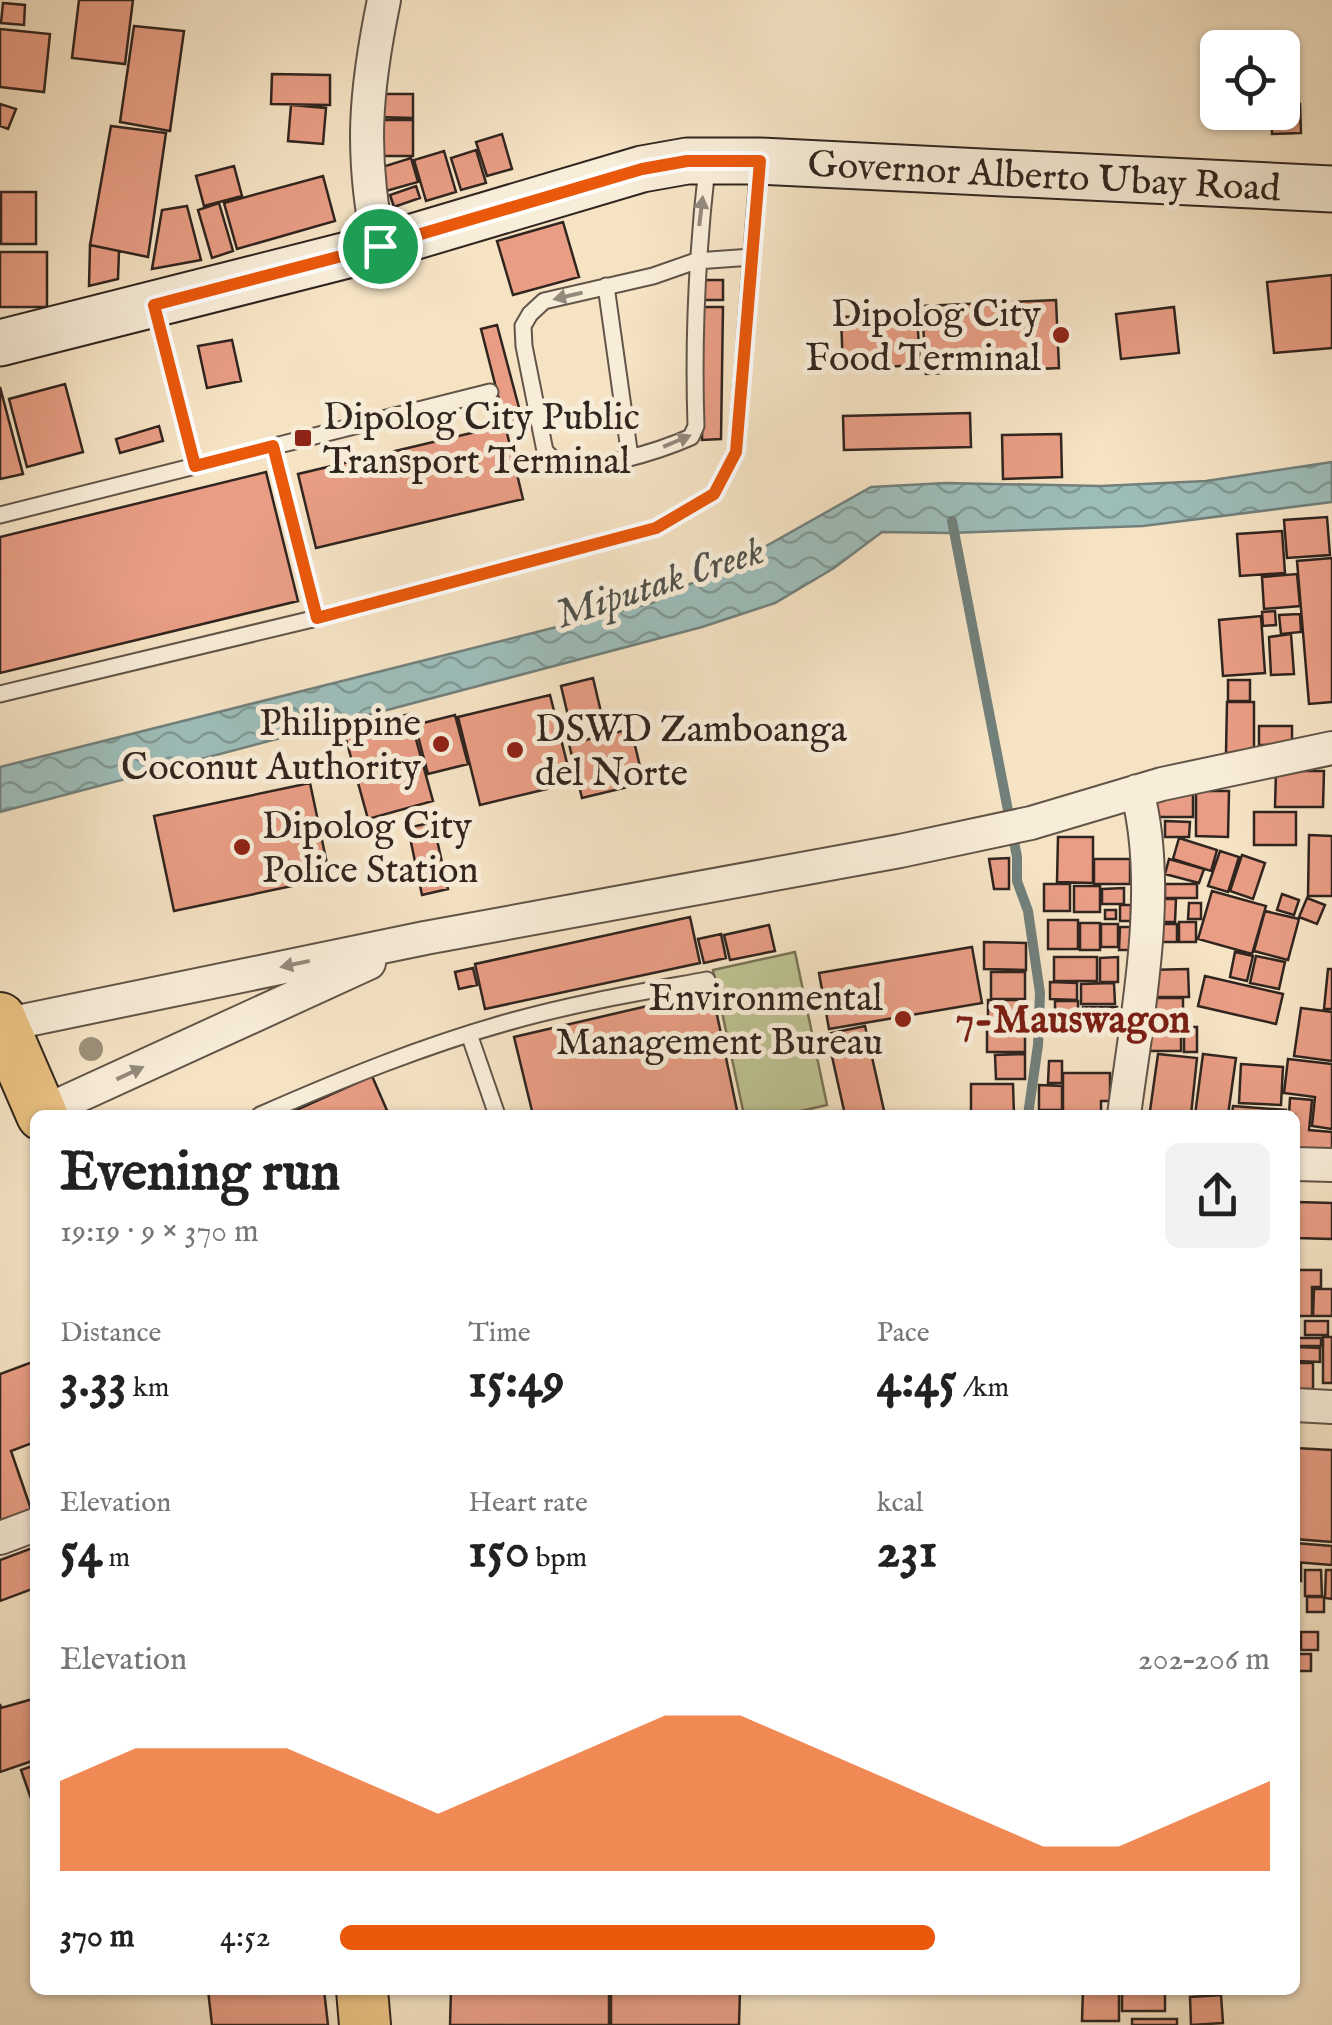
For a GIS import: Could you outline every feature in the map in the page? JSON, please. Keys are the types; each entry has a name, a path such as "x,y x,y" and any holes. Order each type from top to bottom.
{"main road":[{"name":"Governor Alberto Ubay Road","path":"0,343 380,246 642,169 707,161 1332,189"},
{"path":"2,1022 40,1110"},
{"path":"363,1995 366,2025"}],"street":[{"path":"380,246 368,192 366,139 368,78 384,0"},
{"path":"2,1022 989,832 1137,791 1332,748"},
{"path":"1125,1110 1145,926 1145,820 1137,791"},
{"path":"51,1110 425,938"},
{"path":"1300,1164 1332,1166"},
{"path":"1300,1405 1332,1407"},
{"path":"0,1538 30,1527"}],"lane":[{"path":"707,161 696,261 696,426 692,437 630,457 581,466 556,462 545,450 524,346 522,326 530,314 544,301 696,261 752,257"},
{"path":"0,694 317,618 656,528 714,494 736,452 760,161"},
{"path":"606,286 630,457"},
{"path":"154,305 195,466"},
{"path":"0,515 490,392"},
{"path":"273,446 317,618"},
{"path":"271,1110 360,1070 469,1034 585,1002 707,980"},
{"path":"469,1034 495,1110"}],"green space":[{"path":"795,952 827,1105 805,1110 743,1110 713,970"}],"water":[{"path":"1332,462 1332,502 1143,526 882,532 834,568 775,603 702,627 0,812 0,767 652,603 768,545 871,487 946,483 1101,486 1206,481"}],"building":[{"path":"79,0 133,0 125,64 72,58"},
{"path":"3,3 25,5 24,25 1,23"},
{"path":"134,26 184,31 170,131 120,122"},
{"path":"0,29 50,34 44,92 0,87"},
{"path":"272,74 330,75 330,105 271,104"},
{"path":"378,94 413,94 413,118 377,117"},
{"path":"0,104 16,109 8,129 0,126"},
{"path":"1300,104 1301,133 1272,134 1272,130 1300,130"},
{"path":"291,105 326,108 323,144 288,141"},
{"path":"381,120 413,120 413,156 380,156"},
{"path":"111,126 166,133 148,257 90,245"},
{"path":"502,134 512,169 487,176 476,142"},
{"path":"476,150 486,183 461,190 451,158"},
{"path":"444,151 456,192 426,201 414,160"},
{"path":"411,158 418,182 386,191 379,168"},
{"path":"234,166 242,196 204,206 196,176"},
{"path":"323,176 335,221 237,249 224,203"},
{"path":"416,186 420,198 394,207 390,195"},
{"path":"1,192 36,192 36,244 1,244"},
{"path":"219,203 233,251 212,258 198,210"},
{"path":"187,206 201,260 152,269 162,210"},
{"path":"563,222 579,277 513,295 497,241"},
{"path":"90,245 119,251 118,279 89,286"},
{"path":"0,252 47,252 47,307 0,307"},
{"path":"1332,275 1332,348 1274,353 1267,282"},
{"path":"703,280 723,280 723,300 704,300"},
{"path":"1056,300 1059,368 926,374 922,306"},
{"path":"703,307 723,307 721,439 702,440"},
{"path":"1174,307 1179,353 1121,359 1116,314"},
{"path":"917,314 920,365 843,369 841,317"},
{"path":"497,325 522,419 505,423 481,329"},
{"path":"232,340 241,381 207,388 198,346"},
{"path":"65,384 83,452 27,467 9,399"},
{"path":"0,387 23,474 0,479"},
{"path":"970,413 971,447 844,450 843,416"},
{"path":"505,425 523,499 316,548 298,474"},
{"path":"159,426 163,441 120,453 116,439"},
{"path":"1061,434 1062,477 1003,479 1002,435"},
{"path":"266,472 298,601 0,673 0,537"},
{"path":"1327,517 1330,555 1287,558 1284,520"},
{"path":"1282,531 1285,573 1240,576 1237,534"},
{"path":"1332,558 1332,702 1309,704 1297,561"},
{"path":"1297,574 1300,606 1264,609 1262,577"},
{"path":"1275,611 1276,625 1263,626 1262,612"},
{"path":"1300,614 1301,632 1281,634 1279,615"},
{"path":"1261,616 1265,673 1223,676 1219,620"},
{"path":"1291,634 1294,674 1271,675 1269,637"},
{"path":"593,678 601,712 569,720 561,686"},
{"path":"1228,680 1250,680 1250,701 1228,701"},
{"name":"DSWD Zamboanga del Norte","path":"550,695 572,783 480,805 458,717"},
{"path":"1227,702 1254,702 1254,753 1226,753"},
{"path":"409,714 433,801 368,819 344,732"},
{"name":"Philippine Coconut Authority","path":"455,715 468,764 428,774 415,725"},
{"path":"1259,726 1292,726 1292,745 1259,745"},
{"path":"631,729 644,783 582,798 569,744"},
{"path":"1276,771 1324,771 1323,807 1275,807"},
{"name":"Dipolog City Police Station","path":"310,783 330,878 174,911 154,816"},
{"path":"1153,791 1193,791 1193,817 1153,817"},
{"path":"1196,791 1229,791 1228,837 1196,836"},
{"path":"1254,812 1296,812 1296,845 1254,845"},
{"path":"1165,821 1190,822 1189,837 1165,837"},
{"path":"433,822 448,889 422,895 408,828"},
{"path":"1309,835 1332,836 1332,896 1308,896"},
{"path":"1058,837 1093,837 1093,883 1057,882"},
{"path":"1179,838 1217,850 1211,871 1173,859"},
{"path":"1220,851 1239,857 1228,892 1208,886"},
{"path":"1242,855 1265,863 1253,899 1230,891"},
{"path":"1009,858 1009,889 994,889 989,859"},
{"path":"1094,859 1130,859 1130,884 1094,884"},
{"path":"1169,859 1204,869 1199,883 1165,874"},
{"path":"1044,884 1070,884 1070,911 1044,911"},
{"path":"1165,884 1197,884 1197,898 1165,898"},
{"path":"1074,886 1100,886 1100,912 1074,912"},
{"path":"1124,888 1124,904 1102,904 1102,889"},
{"path":"1212,891 1266,906 1252,954 1198,939"},
{"path":"1282,894 1299,900 1294,915 1277,910"},
{"path":"1307,898 1325,905 1317,924 1299,917"},
{"path":"1160,899 1176,899 1175,922 1160,922"},
{"path":"1189,903 1201,903 1201,919 1188,919"},
{"path":"1120,905 1131,905 1131,921 1120,921"},
{"path":"1105,910 1116,910 1116,919 1105,919"},
{"path":"1265,911 1299,919 1288,960 1254,951"},
{"path":"690,917 700,963 485,1009 475,964"},
{"path":"1048,920 1078,920 1078,949 1048,949"},
{"path":"1179,922 1196,922 1196,942 1179,942"},
{"path":"1080,923 1100,923 1100,950 1080,950"},
{"path":"1101,924 1118,924 1118,947 1101,947"},
{"path":"1159,924 1177,924 1177,942 1160,942"},
{"path":"769,925 775,951 730,960 724,935"},
{"path":"1120,927 1139,927 1138,950 1119,950"},
{"path":"721,934 726,958 704,963 698,939"},
{"path":"984,942 1026,943 1026,970 984,969"},
{"path":"972,947 982,1003 829,1029 819,973"},
{"path":"1235,952 1253,956 1247,981 1230,977"},
{"path":"1256,956 1285,962 1279,989 1250,983"},
{"path":"1054,957 1097,957 1097,981 1054,981"},
{"path":"1118,957 1118,982 1100,982 1100,958"},
{"path":"473,968 477,985 459,989 455,972"},
{"path":"1188,969 1189,997 1149,997 1148,970"},
{"path":"1328,969 1332,969 1332,1009 1324,1009"},
{"path":"991,972 1025,972 1025,999 991,999"},
{"path":"1205,976 1283,994 1276,1024 1198,1006"},
{"path":"1050,982 1077,983 1077,1000 1050,999"},
{"path":"1114,983 1115,1004 1081,1004 1081,984"},
{"path":"712,991 737,1110 532,1110 514,1037"},
{"path":"1152,998 1183,998 1183,1023 1152,1024"},
{"path":"988,1000 1024,1000 1024,1026 988,1026"},
{"path":"1055,1001 1078,1001 1078,1022 1055,1022"},
{"path":"1083,1007 1117,1007 1117,1027 1082,1027"},
{"path":"1301,1008 1332,1012 1332,1061 1294,1056"},
{"path":"1149,1025 1181,1025 1181,1051 1149,1051"},
{"path":"865,1026 884,1110 844,1110 827,1034"},
{"path":"1184,1027 1197,1027 1197,1052 1184,1052"},
{"path":"987,1028 1025,1028 1025,1052 987,1052"},
{"path":"1025,1054 1025,1079 996,1079 995,1055"},
{"path":"1158,1054 1197,1058 1192,1110 1150,1110"},
{"path":"1203,1054 1236,1058 1229,1110 1196,1110"},
{"path":"1288,1059 1332,1064 1332,1129 1312,1126 1315,1097 1284,1093"},
{"path":"1049,1061 1062,1061 1062,1083 1048,1083"},
{"path":"1241,1064 1283,1067 1281,1105 1239,1103"},
{"path":"1063,1073 1110,1073 1110,1101 1101,1101 1101,1110 1063,1110"},
{"path":"372,1076 387,1110 296,1110"},
{"path":"971,1084 1013,1084 1014,1110 971,1110"},
{"path":"1039,1085 1062,1086 1062,1110 1039,1110"},
{"path":"1290,1098 1312,1100 1309,1130 1332,1132 1332,1153 1300,1150 1300,1110 1289,1110"},
{"path":"1233,1106 1286,1110 1233,1110"},
{"path":"1300,1202 1332,1203 1332,1239 1300,1238"},
{"path":"1300,1270 1321,1270 1321,1287 1312,1287 1312,1316 1300,1316"},
{"path":"1314,1289 1332,1289 1332,1316 1313,1316"},
{"path":"1305,1321 1328,1321 1328,1335 1305,1335"},
{"path":"1323,1337 1332,1337 1332,1383 1323,1383"},
{"path":"1300,1338 1321,1338 1321,1346 1300,1346"},
{"path":"1300,1347 1320,1348 1320,1362 1300,1361"},
{"path":"30,1363 30,1444 11,1451 30,1513 0,1523 0,1374"},
{"path":"1300,1363 1313,1363 1313,1389 1300,1389"},
{"path":"1300,1448 1332,1450 1332,1542 1300,1539"},
{"path":"1300,1543 1332,1546 1332,1565 1300,1562"},
{"path":"30,1549 30,1590 0,1601 0,1560"},
{"path":"1305,1570 1321,1570 1322,1596 1305,1596"},
{"path":"1326,1570 1332,1570 1332,1599 1325,1598"},
{"path":"1307,1597 1324,1597 1324,1612 1307,1612"},
{"path":"1301,1632 1318,1632 1318,1650 1301,1650"},
{"path":"1300,1654 1311,1654 1311,1671 1300,1671"},
{"path":"30,1700 30,1762 0,1772 0,1704 1,1708"},
{"path":"30,1767 30,1796 21,1770"},
{"path":"209,1995 325,1995 328,2025 212,2025"},
{"path":"451,1995 609,1995 609,2025 450,2025"},
{"path":"611,1995 740,1995 739,2025 611,2025"},
{"path":"1083,1995 1119,1995 1119,2021 1082,2021"},
{"path":"1122,1995 1165,1995 1165,2011 1122,2011"},
{"path":"1221,1995 1223,2023 1191,2025 1190,1997"},
{"path":"1132,2019 1177,2019 1177,2025 1132,2025"}],"waterway":[{"path":"952,521 1017,857 1017,881 1028,911 1040,993 1038,1045 1029,1110"}],"place":[{"name":"Dipolog City Food Terminal","path":"1061,335"},
{"name":"Dipolog City Public Transport Terminal","path":"303,438"},
{"name":"Philippine Coconut Authority","path":"441,744"},
{"name":"DSWD Zamboanga del Norte","path":"515,750"},
{"name":"Dipolog City Police Station","path":"242,847"},
{"name":"Environmental Management Bureau","path":"903,1019"}],"district":[{"name":"7-Mauswagon","path":"1073,1018"}],"route":[{"path":"687,161 760,161 736,452 714,494 656,528 317,618 273,446 195,466 154,305 380,246 642,169 687,161"}],"water label":[{"name":"Miputak Creek","path":"659,581"}]}
